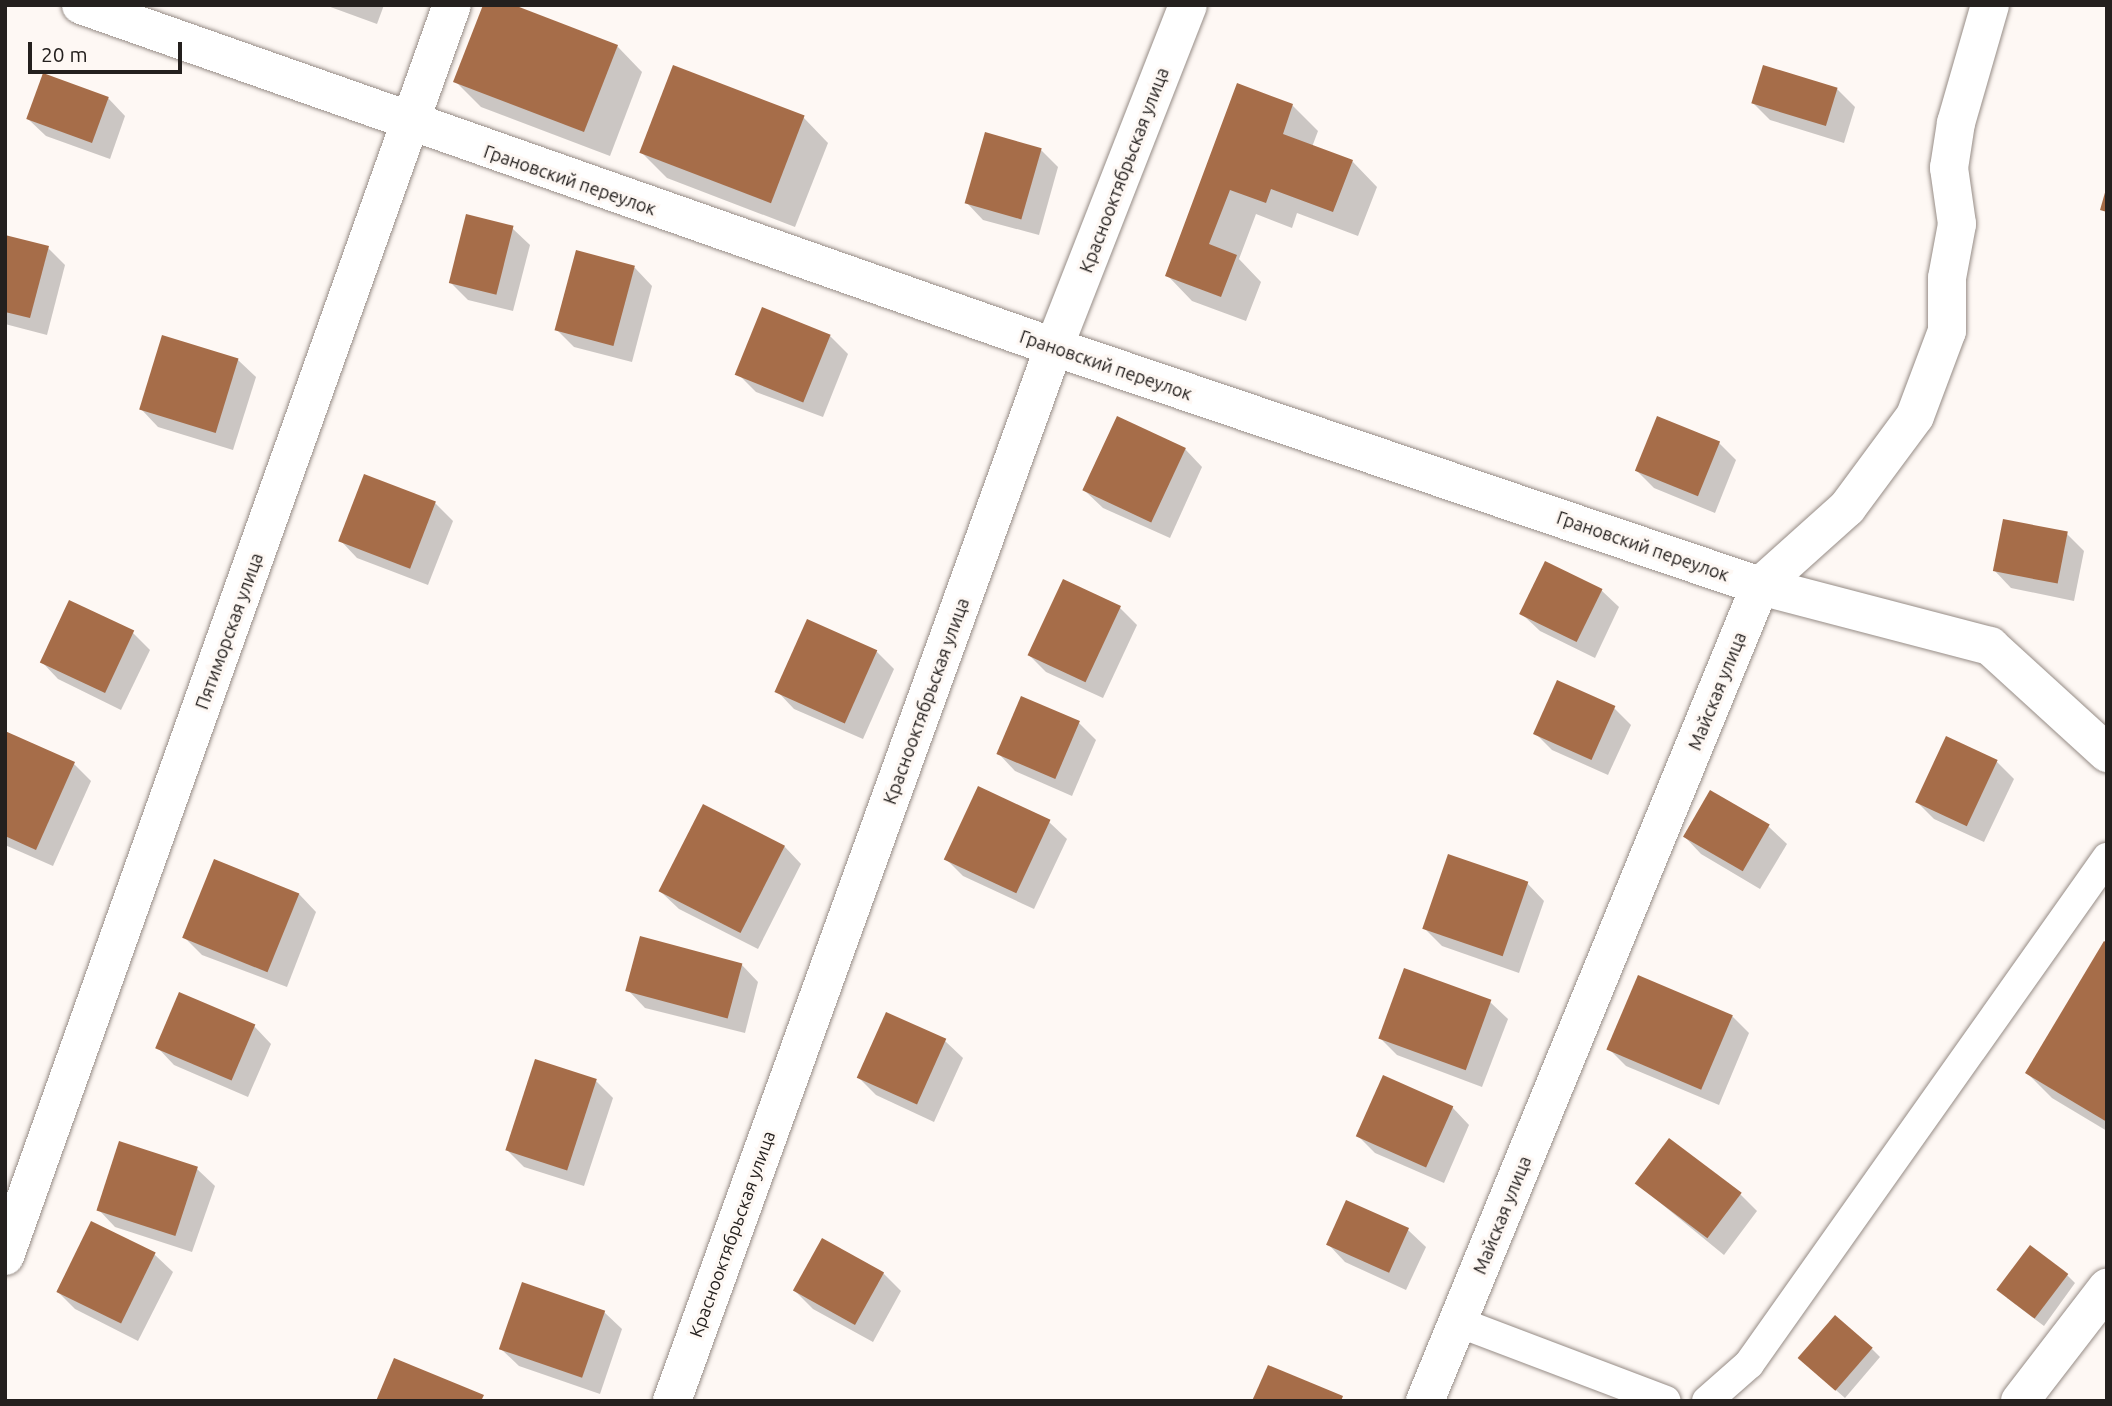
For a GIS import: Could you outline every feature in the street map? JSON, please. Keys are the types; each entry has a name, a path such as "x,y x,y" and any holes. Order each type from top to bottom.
{"street":[{"name":"Грановский переулок","path":"81,5 410,124 1054,347 1760,586 1990,646 2107,752"},
{"name":"Пятиморская улица","path":"6,1252 452,5"},
{"name":"Краснооктябрьская улица","path":"672,1401 1054,347 1188,5"},
{"name":"Майская улица","path":"1426,1401 1760,586 1847,508 1915,416 1947,331 1947,278 1957,224 1949,168 1956,123 1990,5"},
{"path":"2020,1401 2107,1288"}],"lane":[{"path":"1707,1401 1749,1364 2107,858"},
{"path":"1458,1322 1666,1401"}],"building":[{"path":"483,5 514,5 618,45 584,132 453,82"},
{"path":"673,65 805,116 771,203 639,153"},
{"path":"1763,65 1838,88 1826,126 1751,103"},
{"path":"43,73 109,97 92,143 26,119"},
{"path":"1237,83 1293,104 1283,134 1353,160 1333,212 1271,189 1266,203 1230,190 1209,244 1237,255 1221,297 1165,276"},
{"path":"985,132 1042,148 1021,219 965,203"},
{"path":"2107,189 2107,212 2100,210"},
{"path":"466,214 514,226 496,295 449,283"},
{"path":"5,235 49,246 30,318 5,312"},
{"path":"576,250 635,266 613,346 555,330"},
{"path":"762,307 831,335 803,402 735,375"},
{"path":"162,335 239,358 216,433 139,410"},
{"path":"1117,416 1186,448 1151,522 1082,490"},
{"path":"1657,416 1720,441 1698,496 1635,471"},
{"path":"364,474 436,502 410,569 338,541"},
{"path":"2003,519 2068,532 2058,584 1993,571"},
{"path":"1545,561 1603,589 1577,642 1519,614"},
{"path":"1063,579 1121,606 1086,682 1028,655"},
{"path":"69,600 134,630 105,693 40,663"},
{"path":"807,619 877,650 845,723 774,692"},
{"path":"1557,680 1615,706 1591,760 1533,734"},
{"path":"1021,696 1080,721 1055,779 996,754"},
{"path":"5,731 75,762 36,850 5,836"},
{"path":"1946,736 1998,760 1967,826 1915,802"},
{"path":"978,786 1051,820 1016,893 944,859"},
{"path":"1710,790 1770,824 1743,871 1683,837"},
{"path":"703,804 785,846 740,933 659,891"},
{"path":"1448,854 1528,882 1503,956 1422,929"},
{"path":"214,859 299,893 267,972 182,938"},
{"path":"640,936 742,963 728,1018 625,991"},
{"path":"2104,941 2107,943 2107,1122 2025,1073"},
{"path":"1404,968 1491,1000 1466,1070 1378,1038"},
{"path":"1638,975 1733,1015 1701,1090 1606,1050"},
{"path":"179,992 255,1024 232,1081 155,1048"},
{"path":"886,1012 946,1039 917,1105 857,1078"},
{"path":"535,1059 597,1079 567,1170 505,1150"},
{"path":"1383,1075 1453,1106 1426,1168 1356,1136"},
{"path":"1669,1138 1742,1193 1707,1238 1635,1184"},
{"path":"119,1141 198,1167 175,1236 96,1210"},
{"path":"1346,1200 1409,1228 1389,1273 1326,1245"},
{"path":"91,1221 156,1253 121,1324 56,1292"},
{"path":"822,1238 884,1272 855,1325 793,1290"},
{"path":"2030,1245 2068,1274 2035,1319 1996,1290"},
{"path":"522,1282 605,1311 582,1378 499,1349"},
{"path":"1835,1315 1873,1348 1835,1391 1798,1358"},
{"path":"394,1358 484,1395 481,1401 376,1401"},
{"path":"1268,1365 1343,1396 1341,1401 1252,1401"}]}
